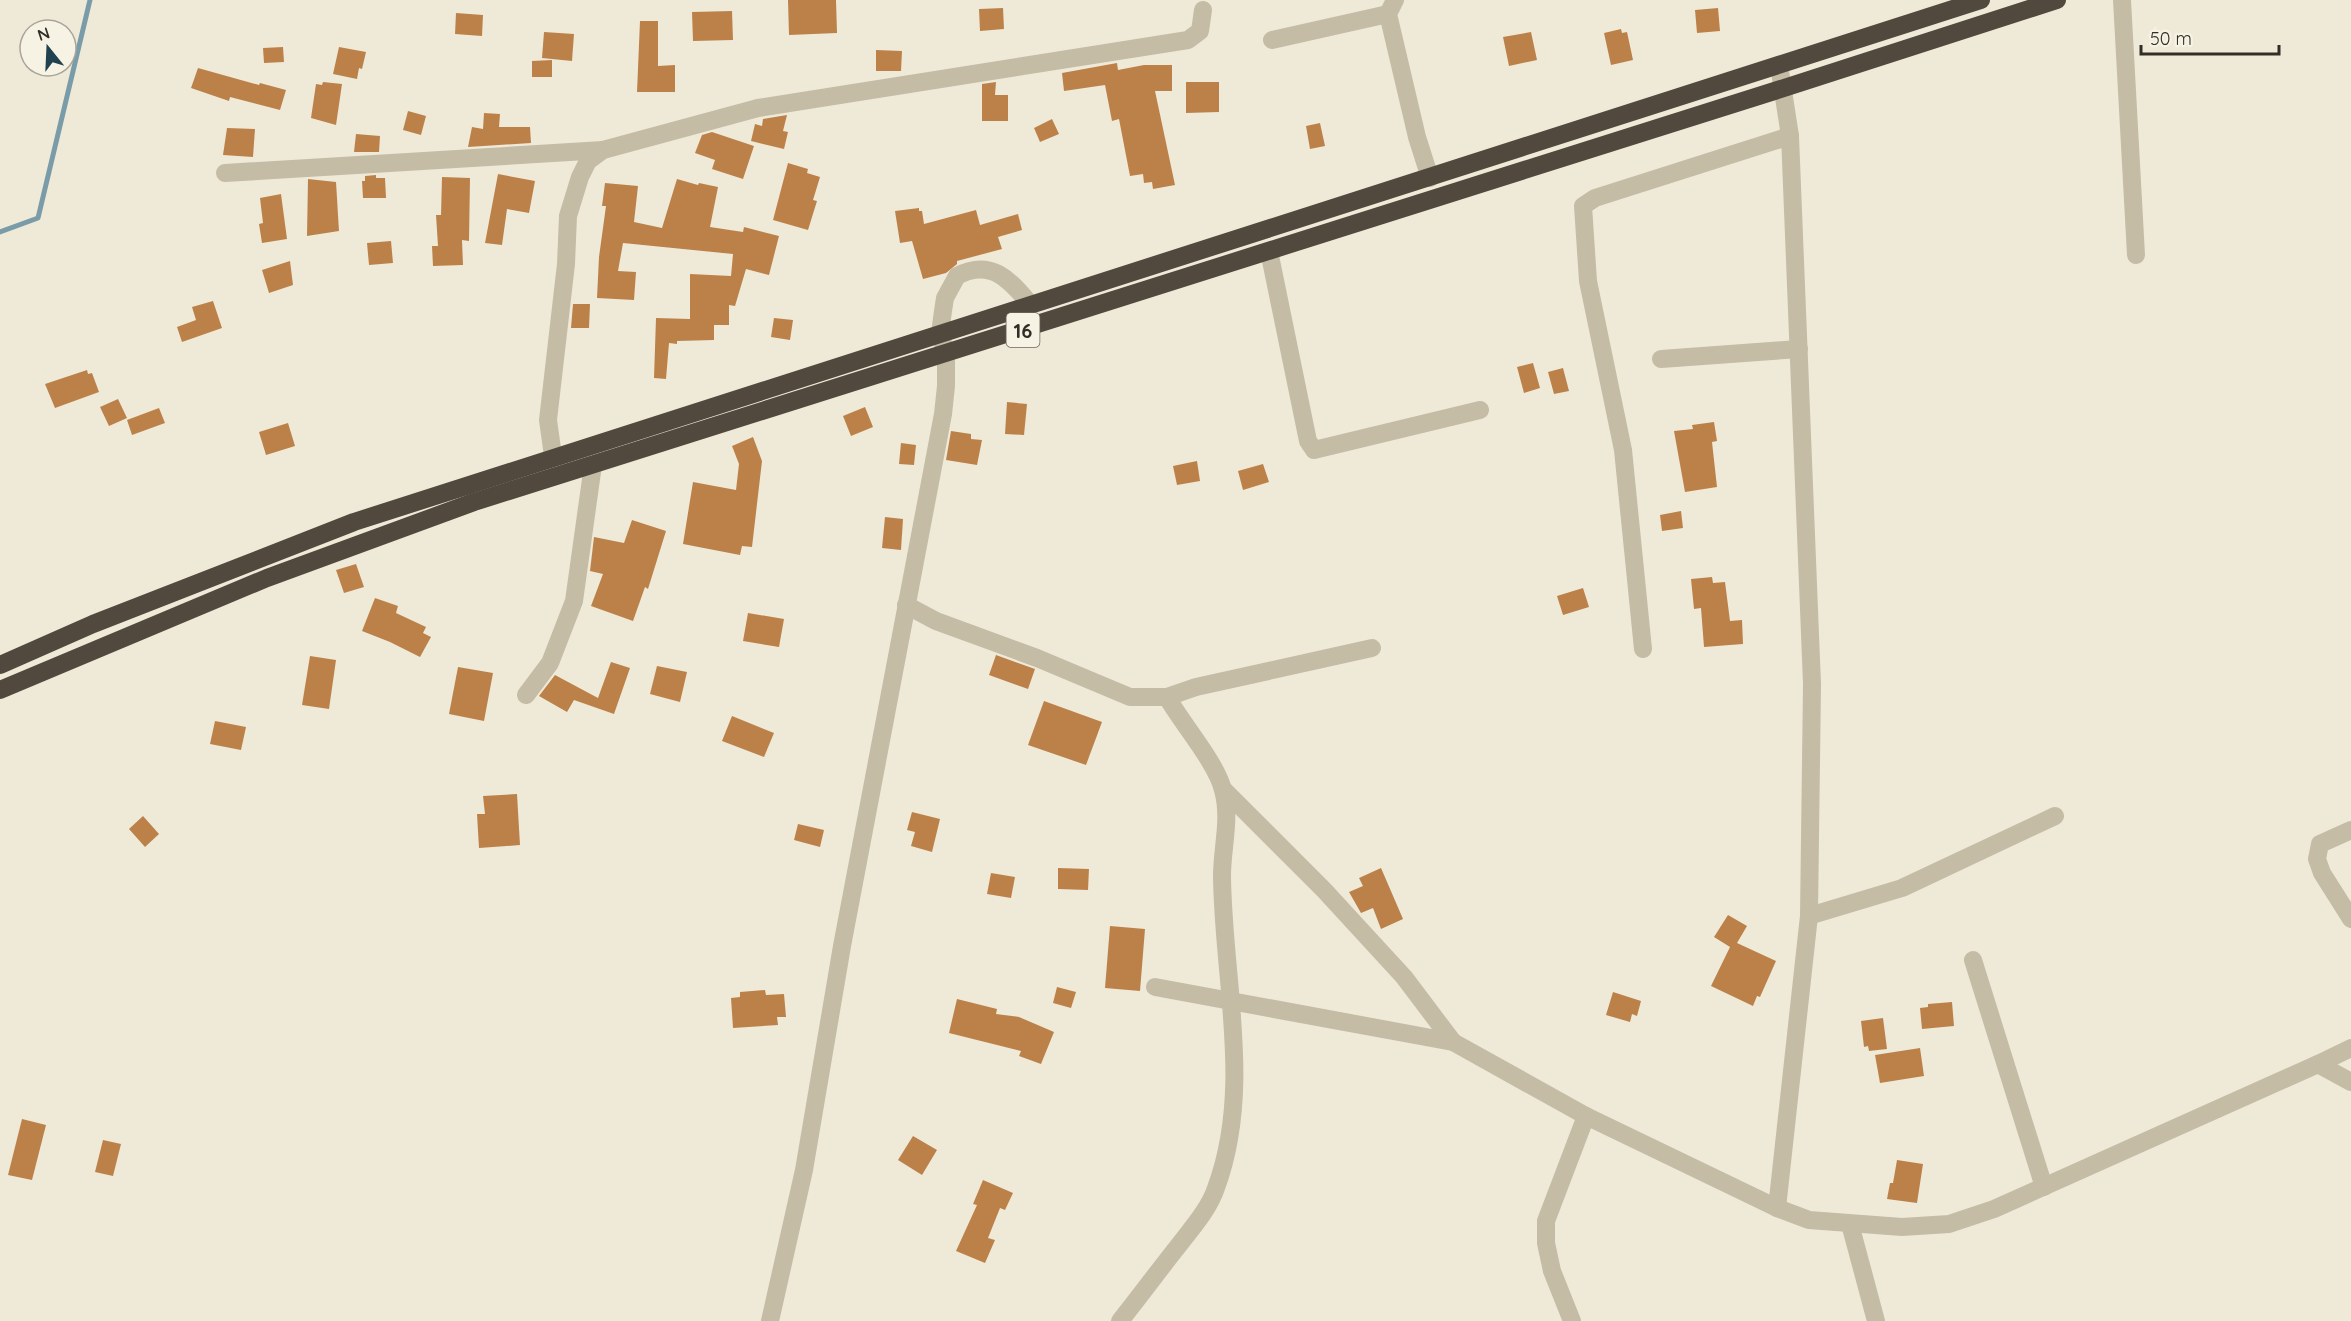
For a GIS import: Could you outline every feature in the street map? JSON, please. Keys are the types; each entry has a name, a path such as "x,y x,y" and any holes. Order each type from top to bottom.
{"highway":[{"name":"16","path":"0,664 354,522 553,456 1430,178 1981,0"},
{"name":"16","path":"0,690 267,578 474,502 2057,0"}],"street":[{"path":"2122,0 2136,255"},
{"path":"1272,40 1391,7 1418,137 1430,178"},
{"path":"225,173 603,150 758,108 1188,40 1200,31 1203,10"},
{"path":"1777,1208 1809,916 1812,684 1790,136 1779,65"},
{"path":"1643,649 1623,450 1588,281 1583,206 1595,198 1790,136"},
{"path":"553,456 548,420 566,264 568,216 580,177 588,161 603,150"},
{"path":"1269,251 1308,441 1314,450 1480,410"},
{"path":"770,1321 804,1170 842,946 943,414 946,354 940,333 945,298 957,276 975,269 996,272 1012,283 1030,304"},
{"path":"1661,359 1799,349"},
{"path":"526,695 550,663 574,601 593,465"},
{"path":"906,605 936,621 1037,658 1130,697 1167,697 1196,687 1372,648"},
{"path":"1120,1321 1194,1226 1215,1191 1229,1147 1234,1087 1231,1000 1222,875 1227,825 1223,789 1209,759 1181,721 1167,697"},
{"path":"1223,789 1324,890 1404,977 1453,1042"},
{"path":"1809,916 1902,888 2055,816"},
{"path":"2351,830 2320,844 2317,859 2322,873 2351,919"},
{"path":"1972,960 2044,1187"},
{"path":"1155,987 1453,1042 1586,1116 1777,1208 1809,1220 1902,1227 1949,1224 1994,1209 2351,1048"},
{"path":"2319,1064 2351,1082"},
{"path":"1572,1321 1552,1271 1546,1243 1546,1221 1586,1116"},
{"path":"1850,1224 1876,1321"}],"building":[{"path":"788,0 836,0 837,33 789,35"},
{"path":"1003,8 1004,29 980,31 979,9"},
{"path":"1718,8 1720,31 1697,33 1695,10"},
{"path":"732,11 733,40 693,41 692,12"},
{"path":"456,13 483,15 482,36 455,34"},
{"path":"640,21 658,21 658,66 675,65 675,92 637,92"},
{"path":"1621,29 1622,33 1627,32 1633,60 1611,65 1604,33"},
{"path":"544,32 574,34 572,61 542,58"},
{"path":"1531,32 1537,60 1509,66 1503,37"},
{"path":"283,47 284,62 264,63 263,48"},
{"path":"339,47 366,52 357,79 333,74"},
{"path":"876,50 902,51 901,71 876,71"},
{"path":"552,60 552,77 532,77 532,61"},
{"path":"1117,63 1118,70 1144,65 1172,65 1172,91 1155,91 1175,185 1153,189 1152,182 1144,183 1143,174 1130,176 1119,119 1112,121 1105,85 1064,91 1062,73"},
{"path":"198,68 286,90 280,110 230,97 229,101 191,88"},
{"path":"323,82 342,84 336,125 311,118 316,84 322,85"},
{"path":"996,82 995,95 1008,95 1008,121 982,121 982,84"},
{"path":"1186,82 1219,82 1219,112 1186,113"},
{"path":"408,111 426,116 421,135 403,130"},
{"path":"484,113 500,114 499,127 530,127 531,143 468,147 472,127 483,129"},
{"path":"787,115 783,131 788,132 784,149 751,141 755,124 762,126 763,119"},
{"path":"1052,119 1059,134 1040,142 1034,128"},
{"path":"1320,123 1325,146 1310,149 1306,126"},
{"path":"227,128 255,129 253,157 223,155"},
{"path":"712,132 754,146 743,179 712,169 715,160 695,153 702,135"},
{"path":"356,134 380,136 379,152 354,152"},
{"path":"788,163 808,169 807,173 820,177 813,200 817,201 808,230 773,220"},
{"path":"498,174 535,181 529,213 507,209 502,245 485,243"},
{"path":"376,175 376,178 385,178 386,198 363,198 362,181 365,181 365,176"},
{"path":"442,177 470,178 469,241 462,240 463,265 433,266 432,246 438,246 436,215 441,215"},
{"path":"308,179 336,182 339,231 307,236"},
{"path":"677,179 698,185 699,183 718,187 710,227 743,232 744,227 779,236 769,275 746,269 735,306 729,305 729,325 714,325 714,340 669,343 666,379 654,378 656,318 690,319 690,274 731,276 733,254 623,243 618,271 636,272 634,300 597,298 599,257 606,206 602,206 605,183 638,186 634,222 662,228"},
{"path":"281,194 287,239 262,243 259,224 263,223 260,198"},
{"path":"919,208 919,211 922,211 924,224 976,210 980,225 1018,214 1022,230 998,237 1002,249 957,261 957,264 946,273 923,279 912,241 900,243 895,211"},
{"path":"391,241 393,263 369,265 367,243"},
{"path":"290,261 293,285 269,293 262,270"},
{"path":"213,301 222,328 182,342 177,327 196,320 192,307"},
{"path":"573,304 590,304 589,328 571,328"},
{"path":"774,318 793,320 790,340 771,337"},
{"path":"1533,363 1540,388 1524,393 1517,367"},
{"path":"1563,368 1569,391 1554,394 1548,372"},
{"path":"87,370 88,374 92,373 99,392 55,408 45,384"},
{"path":"118,399 127,418 109,426 100,407"},
{"path":"1007,402 1027,404 1024,435 1005,434"},
{"path":"865,407 873,427 851,436 843,416"},
{"path":"159,408 165,423 132,435 127,420"},
{"path":"1714,422 1717,441 1712,442 1717,487 1685,492 1674,431 1693,429 1692,425"},
{"path":"288,423 295,446 266,455 259,432"},
{"path":"951,431 971,434 971,439 982,440 977,465 946,460"},
{"path":"753,437 762,461 752,547 742,546 740,555 683,544 693,482 736,490 739,464 732,446"},
{"path":"901,443 916,445 914,465 899,464"},
{"path":"1197,461 1200,481 1177,485 1173,466"},
{"path":"1263,464 1269,482 1243,490 1238,471"},
{"path":"1681,511 1683,528 1662,531 1660,515"},
{"path":"885,517 903,519 901,550 882,548"},
{"path":"632,520 666,531 648,589 645,587 633,621 591,606 603,574 590,571 594,537 624,543"},
{"path":"356,564 364,587 344,593 336,570"},
{"path":"1712,577 1713,583 1725,582 1730,621 1742,620 1743,644 1704,647 1701,608 1694,609 1691,579"},
{"path":"1583,588 1589,607 1563,615 1557,596"},
{"path":"375,598 398,606 396,613 426,627 423,633 431,637 420,657 362,631"},
{"path":"748,613 784,619 779,647 743,641"},
{"path":"996,655 1035,669 1028,689 989,675"},
{"path":"310,656 336,660 329,709 302,705"},
{"path":"611,662 630,668 614,714 574,700 567,712 539,696 555,675 598,698"},
{"path":"657,666 687,672 680,702 650,694"},
{"path":"458,667 493,673 484,721 449,714"},
{"path":"1044,701 1102,722 1086,765 1028,745"},
{"path":"732,716 774,733 764,757 722,741"},
{"path":"215,721 246,727 241,750 210,744"},
{"path":"517,794 520,845 479,848 477,814 485,814 483,796"},
{"path":"912,812 940,819 932,852 911,846 915,832 907,830"},
{"path":"143,816 159,834 145,847 129,829"},
{"path":"798,824 824,830 820,847 794,840"},
{"path":"1058,868 1089,869 1088,890 1058,889"},
{"path":"1381,868 1403,919 1381,929 1373,908 1361,913 1349,892 1363,886 1359,878"},
{"path":"991,873 1015,877 1011,898 987,894"},
{"path":"1728,915 1747,926 1737,943 1776,961 1760,997 1757,996 1753,1006 1711,986 1730,947 1714,937"},
{"path":"1110,926 1145,929 1140,991 1105,988"},
{"path":"1057,987 1076,992 1071,1008 1053,1003"},
{"path":"765,990 766,995 784,994 786,1017 777,1017 778,1025 733,1028 731,998 740,997 740,992"},
{"path":"1613,992 1641,1001 1637,1016 1632,1014 1630,1022 1606,1015"},
{"path":"957,999 997,1009 996,1014 1019,1017 1054,1032 1041,1064 1019,1056 1021,1051 949,1033"},
{"path":"1952,1002 1954,1026 1922,1029 1920,1008 1928,1007 1928,1004"},
{"path":"1883,1018 1887,1049 1869,1051 1868,1046 1864,1047 1861,1021"},
{"path":"1920,1048 1924,1076 1880,1083 1875,1055"},
{"path":"22,1119 46,1125 32,1180 8,1175"},
{"path":"913,1136 937,1150 922,1175 898,1160"},
{"path":"103,1140 121,1144 113,1176 95,1172"},
{"path":"1897,1160 1923,1164 1917,1203 1887,1199 1890,1183 1893,1183"},
{"path":"983,1180 1013,1193 1005,1210 1000,1208 988,1238 995,1240 985,1263 956,1251 977,1205 973,1204"}],"waterway":[{"path":"0,232 38,218 90,0"}]}
